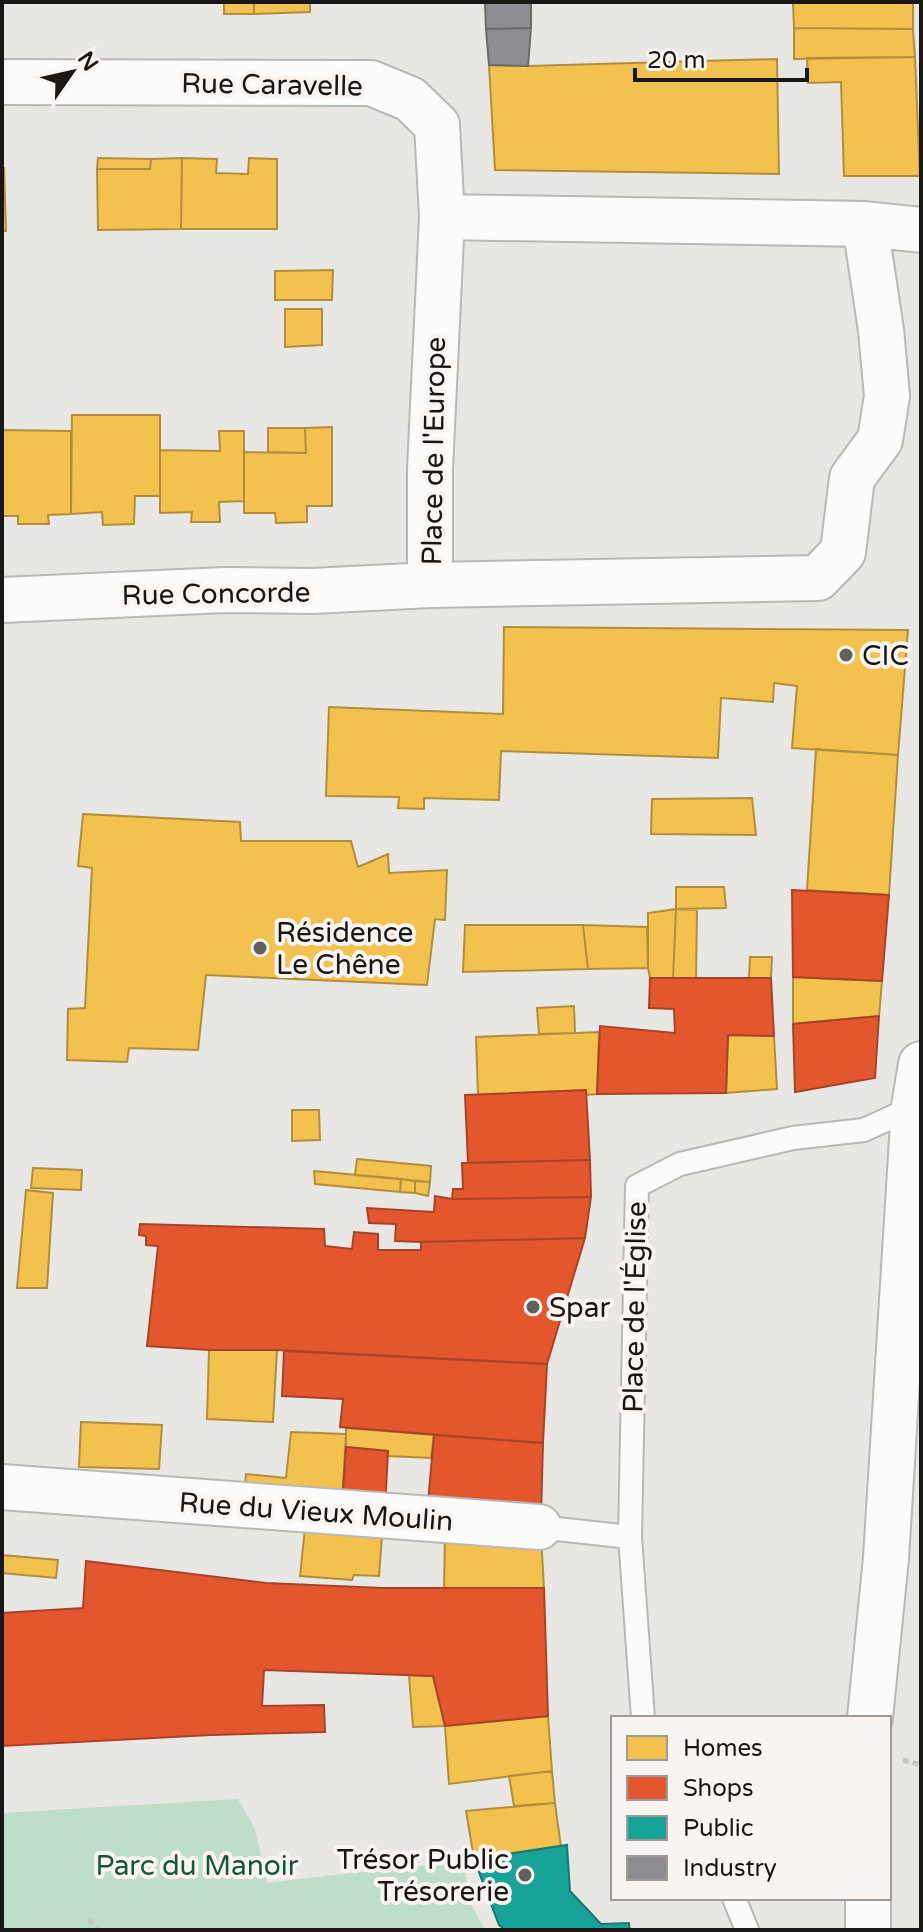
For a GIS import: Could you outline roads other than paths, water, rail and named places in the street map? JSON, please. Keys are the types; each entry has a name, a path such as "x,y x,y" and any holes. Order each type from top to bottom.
{"street":[{"name":"Rue Caravelle","path":"2,82 371,83 410,99 437,125 442,217"},
{"path":"442,217 865,224 921,230"},
{"name":"Place de l'Europe","path":"442,217 430,469 430,585 818,578 843,552 852,478 880,440 887,396 881,330 865,224"},
{"name":"Rue Concorde","path":"2,600 430,585"},
{"path":"870,1716 886,1558 914,1107 921,1064"},
{"name":"Rue du Vieux Moulin","path":"2,1487 539,1527"},
{"path":"868,1900 868,1930"}],"lane":[{"name":"Place de l'Église","path":"643,1716 630,1537 637,1186 680,1164 793,1138 864,1130 914,1107"},
{"name":"Rue du Vieux Moulin","path":"539,1527 630,1537"},
{"path":"735,1900 747,1930"}],"place":[{"name":"CIC","path":"846,655"},
{"name":"Résidence Le Chêne","path":"260,948"},
{"name":"Spar","path":"533,1307"},
{"name":"Trésor Public Trésorerie","path":"525,1875"}],"park label":[{"name":"Parc du Manoir","path":"197,1865"}]}
